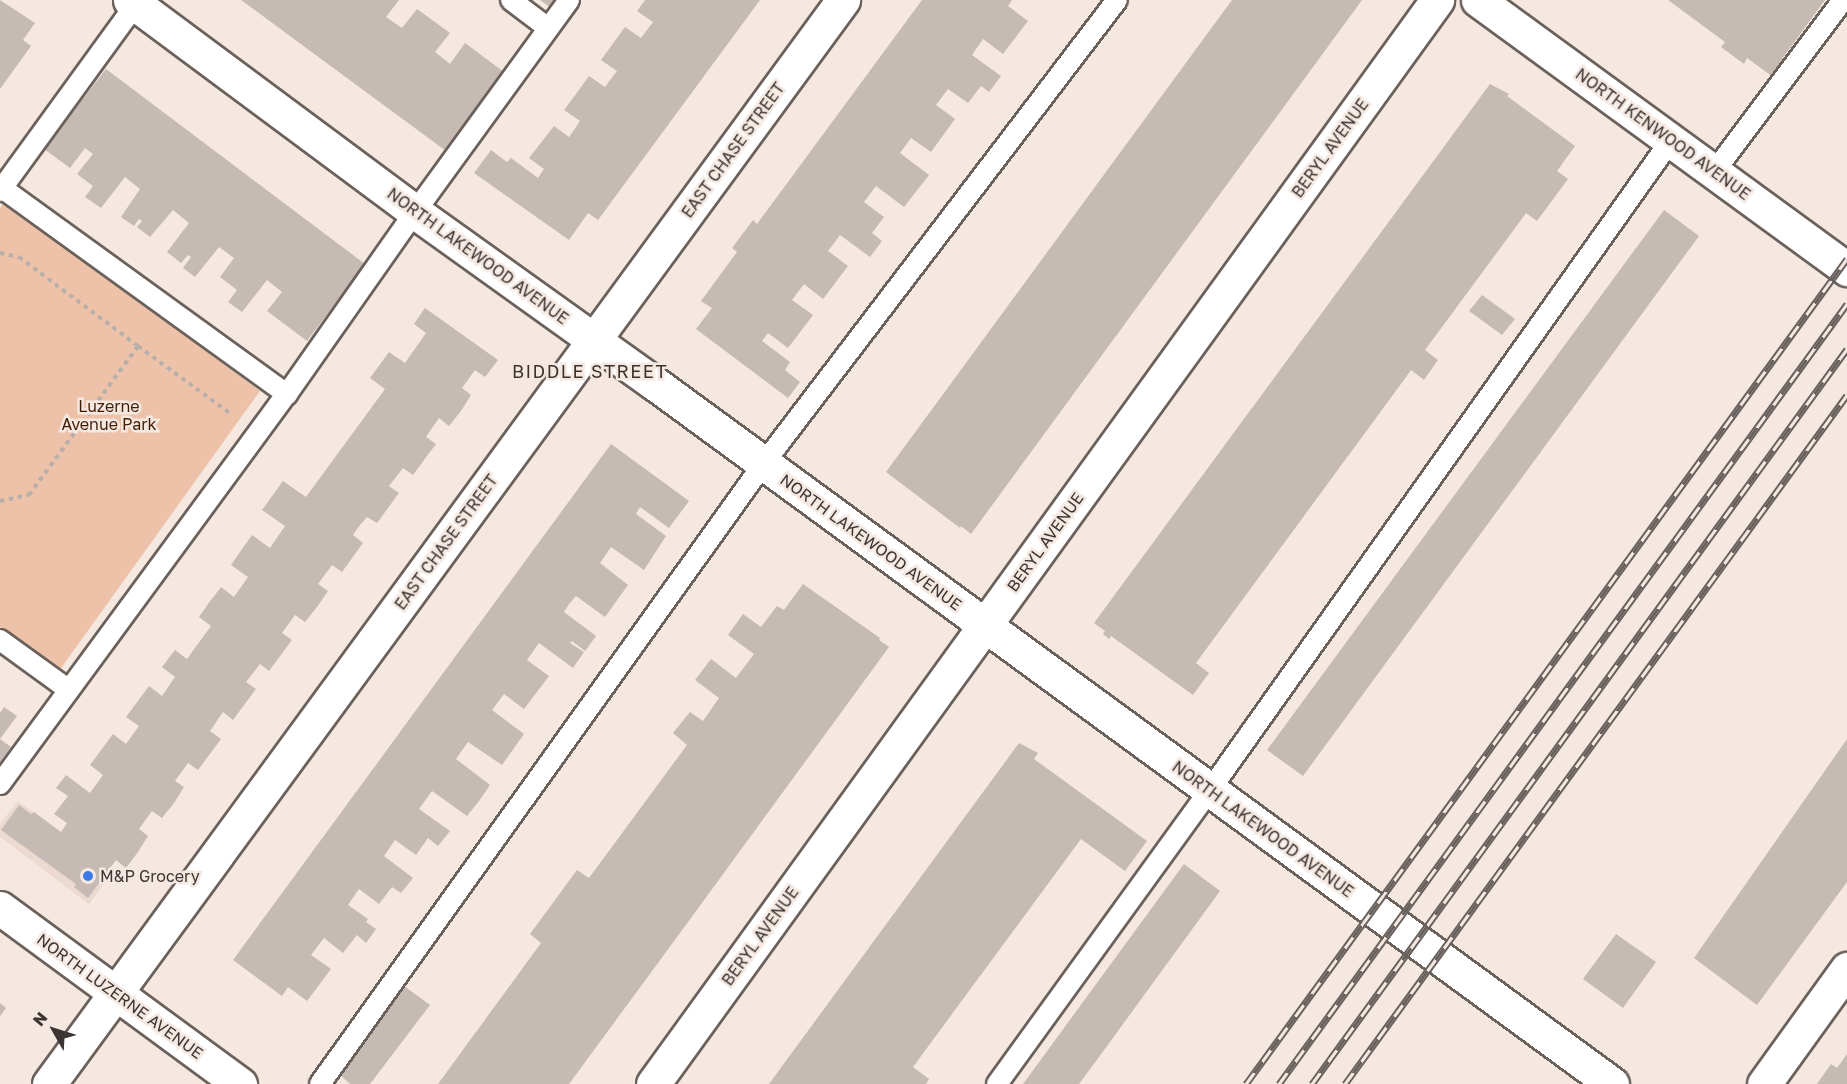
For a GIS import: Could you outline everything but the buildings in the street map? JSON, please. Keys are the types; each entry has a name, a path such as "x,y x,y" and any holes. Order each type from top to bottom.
{"street":[{"name":"EAST CHASE STREET","path":"50,1084 843,0"},
{"name":"BERYL AVENUE","path":"653,1084 1437,0"},
{"name":"NORTH KENWOOD AVENUE","path":"1478,0 1847,269"},
{"name":"NORTH LAKEWOOD AVENUE","path":"135,1 415,212 594,339 1612,1084"},
{"name":"NORTH LUZERNE AVENUE","path":"0,908 240,1084"},
{"path":"1764,1084 1843,981"}],"lane":[{"path":"511,0 548,28"},
{"path":"0,784 258,434 569,0"},
{"path":"320,1084 764,463 1117,0"},
{"path":"1714,172 1843,0"},
{"path":"135,1 1,190 287,394"},
{"path":"997,1084 1210,790 1671,140"},
{"path":"0,640 69,690"}],"path":[{"path":"0,253 19,257 258,434"},
{"path":"0,501 29,495 138,346"}],"shaded area":[{"path":"18,801 113,871 89,904 0,837 0,824"}],"green space":[{"name":"Luzerne Avenue Park","path":"4,202 260,391 59,671 0,627 0,208"}],"railway":[{"path":"1246,1084 1847,259"},
{"path":"1279,1084 1847,304"},
{"path":"1312,1084 1847,349"},
{"path":"1345,1084 1847,395"}],"place":[{"name":"M&P Grocery","path":"88,876"}],"district":[{"name":"BIDDLE STREET","path":"590,371"}]}
